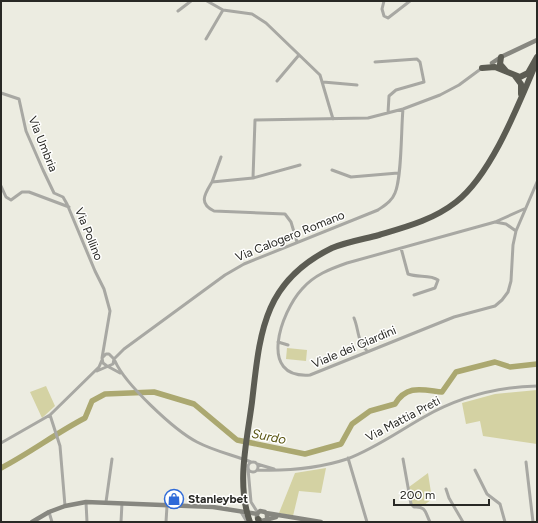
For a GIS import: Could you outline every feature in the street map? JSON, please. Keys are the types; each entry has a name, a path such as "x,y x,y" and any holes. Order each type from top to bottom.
{"highway":[{"path":"501,57 500,64 521,84 522,88 516,109"},
{"path":"482,68 494,65 520,77 528,73 537,57"},
{"path":"524,93 537,61"},
{"path":"250,522 244,503 243,478 251,409 259,342 265,319 277,295 290,277 310,261 334,248 417,224 436,216 457,202 481,176 524,93 533,77 537,75"}],"main road":[{"path":"494,65 501,57 537,40"},
{"path":"32,522 49,512 65,506 86,502 106,502 213,507 244,511 261,517 282,516 321,522"}],"street":[{"path":"178,11 191,1"},
{"path":"207,1 223,10 252,14 266,23 320,74 333,119"},
{"path":"384,1 382,12 384,16 388,18 410,1"},
{"path":"206,39 223,10"},
{"path":"277,81 299,55"},
{"path":"375,62 417,58 420,62 424,82 396,90 389,96 388,113"},
{"path":"253,178 255,120 368,118 403,109 440,95 459,85 482,68"},
{"path":"323,82 357,85"},
{"name":"Via Umbria","path":"1,93 19,99 26,131 42,170 54,192 63,197 69,207"},
{"name":"Via Calogero Romano","path":"124,349 225,274 244,264 378,210 389,203 396,192 403,109"},
{"path":"221,157 212,182 205,195 204,203 207,207 214,211 285,214 291,222 297,242"},
{"path":"212,182 253,178 300,165"},
{"path":"332,170 351,177 398,173"},
{"name":"Viale dei Giardini","path":"524,209 495,222 347,263 327,270 315,277 302,288 292,301 284,317 278,342 281,364 289,372 299,376 310,375 454,317 495,306 508,292 511,281 512,245 524,209 537,182"},
{"name":"Via Pollino","path":"1,186 6,197 11,200 22,192 29,192 69,207 95,271 104,289 110,311 102,359"},
{"path":"495,222 506,224 516,231"},
{"path":"401,248 408,274 434,277 438,280 435,288 414,295"},
{"path":"354,318 359,329 357,335 363,347 367,351"},
{"path":"278,342 288,345"},
{"path":"104,345 123,375 168,421 189,437 235,456 248,465"},
{"path":"1,443 50,415 99,367 104,355 124,349"},
{"path":"91,375 100,368 113,364 114,360 124,349"},
{"path":"102,359 103,363 123,375"},
{"name":"Via Mattia Preti","path":"248,470 251,472 310,469 348,458 425,416 459,401 486,392 537,386"},
{"path":"50,415 60,446 65,506"},
{"name":"Via Mattia Preti","path":"235,456 278,470"},
{"path":"348,458 367,522"},
{"path":"106,502 112,459"},
{"path":"402,459 411,504 414,508 420,506 423,508 430,522"},
{"path":"248,465 252,462"},
{"path":"526,462 533,522"},
{"path":"250,481 256,471 257,464"},
{"path":"248,465 251,502 261,517"},
{"path":"475,470 486,494 500,504 505,522"},
{"path":"446,489 449,498 463,522"},
{"path":"86,502 88,522"},
{"path":"246,522 244,511 251,502"},
{"path":"121,522 122,503"},
{"path":"166,522 167,506"},
{"path":"49,512 52,522"}],"shaded area":[{"path":"287,348 307,350 306,361 286,359"},
{"path":"46,386 55,406 42,418 30,392"},
{"path":"537,390 537,444 483,436 480,421 466,424 462,403 495,394"},
{"path":"326,468 321,493 299,491 293,516 279,513 295,473"},
{"path":"428,473 432,499 423,506 414,507 412,505 409,487"}],"waterway":[{"name":"Surdo","path":"1,468 85,418 92,401 105,394 154,392 194,404 237,440 305,454 341,444 352,424 370,411 395,404 405,393 416,390 442,392 456,372 495,362 510,367 537,364"}],"place":[{"name":"Stanleybet","path":"174,499"}]}
